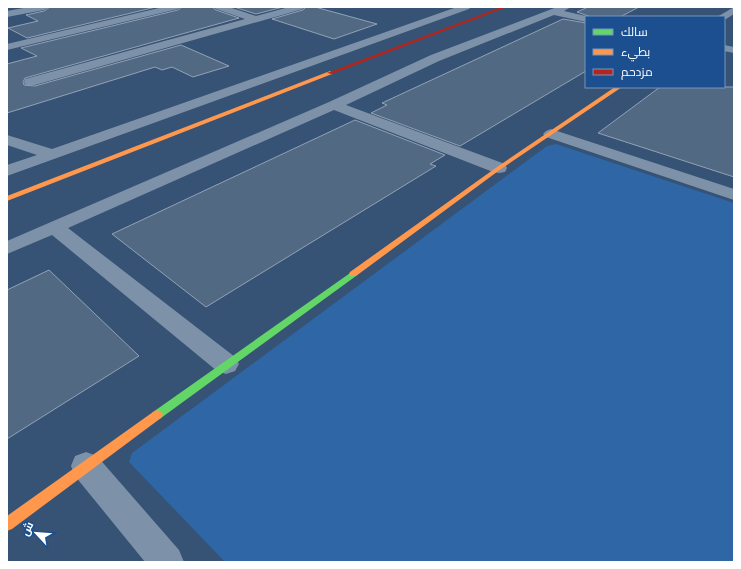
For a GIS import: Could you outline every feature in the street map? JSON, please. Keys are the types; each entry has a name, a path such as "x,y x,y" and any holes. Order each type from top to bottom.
{"street":[{"path":"7,14 44,7"},
{"path":"7,47 175,7"},
{"path":"218,7 255,19"},
{"path":"30,82 300,7"},
{"path":"7,170 466,7"},
{"path":"7,199 252,102 505,7"},
{"path":"7,248 334,105 435,58 560,10 585,19"},
{"path":"724,16 734,10"},
{"path":"7,524 226,364 499,168 618,88"},
{"path":"334,105 499,168"},
{"path":"551,134 734,195"},
{"path":"7,140 50,154"},
{"path":"54,227 226,364"},
{"path":"86,466 168,562"}],"shaded area":[{"path":"556,144 734,203 734,562 225,562 129,462 132,453 547,146"}],"building":[{"path":"50,7 156,7 27,38 8,28 38,21 26,15 44,11"},
{"path":"182,7 212,7 216,10 239,18 25,78 23,82 24,85 35,86 181,45 229,66 193,77 172,67 162,70 155,67 7,113 7,64 37,56 21,48 178,10"},
{"path":"234,7 283,7 256,14"},
{"path":"306,7 315,7 377,24 334,39 272,19 303,10"},
{"path":"588,7 639,7 622,16 588,16 577,12"},
{"path":"563,19 585,23 585,72 460,146 371,113 387,105 382,103"},
{"path":"734,87 734,177 598,133 659,88"},
{"path":"355,120 445,155 430,164 436,166 206,307 112,234"},
{"path":"49,270 139,356 7,439 7,290"}],"traffic: fast":[{"path":"157,415 353,274"}],"traffic: slow":[{"path":"7,199 330,73"},
{"path":"353,274 499,168 618,88"},
{"path":"7,524 157,415"}],"traffic: jam":[{"path":"330,73 505,7"}]}
